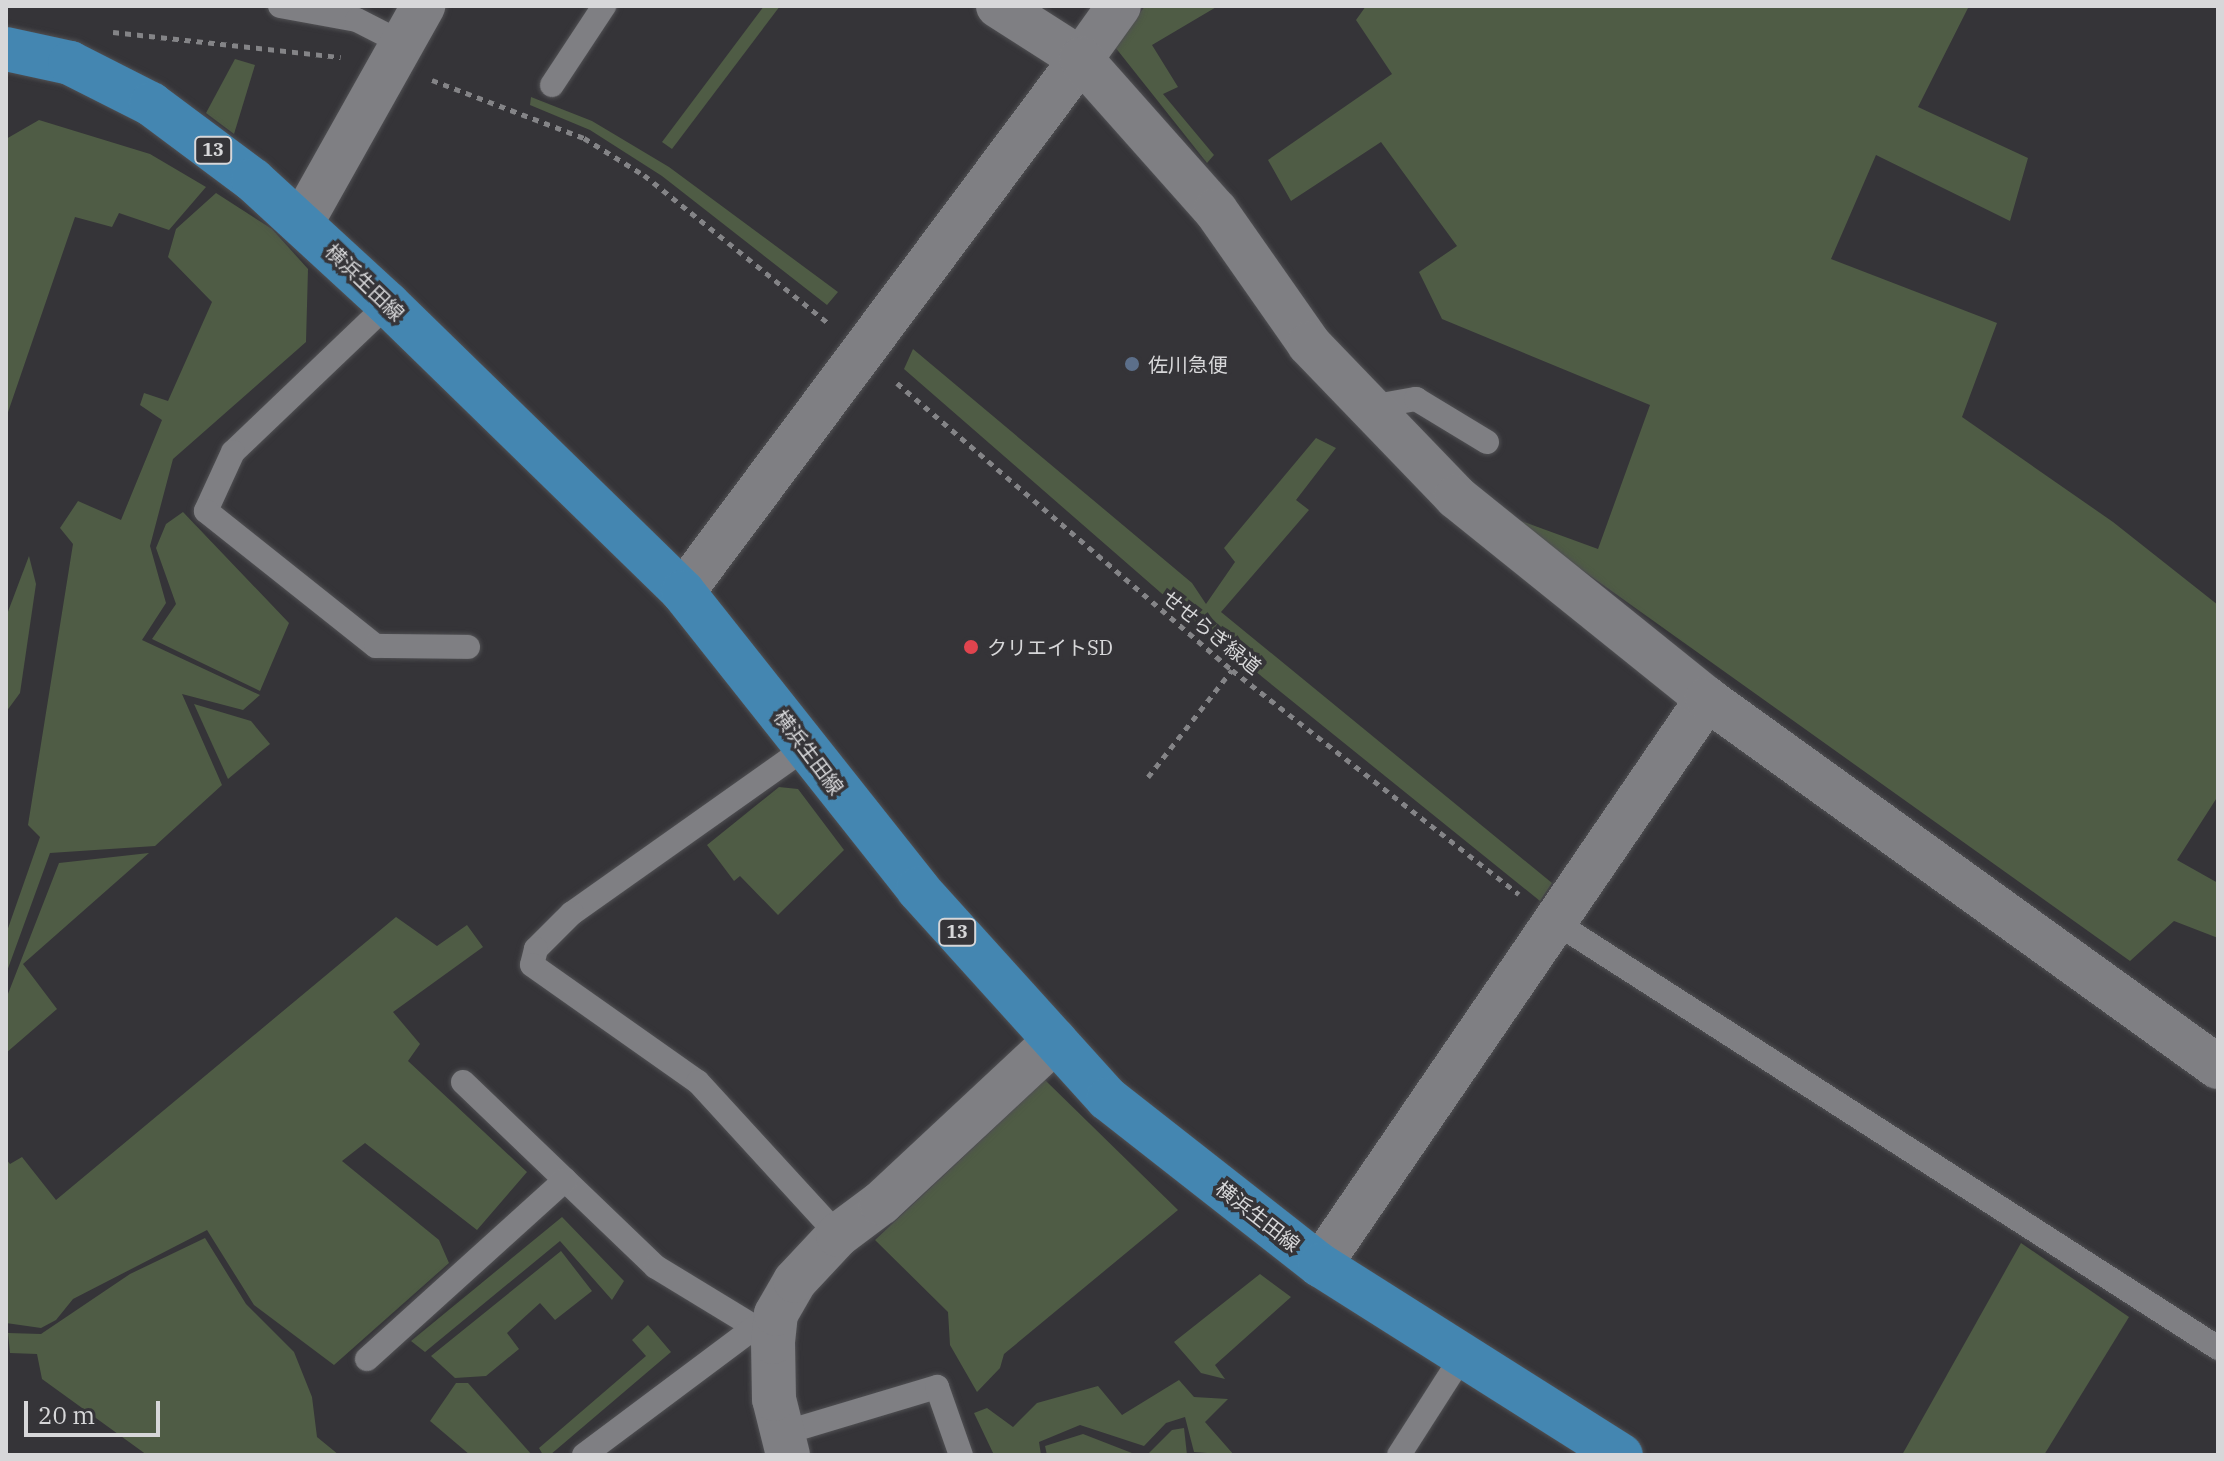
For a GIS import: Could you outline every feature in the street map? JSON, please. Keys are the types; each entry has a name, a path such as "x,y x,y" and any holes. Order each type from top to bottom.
{"main road":[{"name":"横浜生田線","path":"6,49 70,63 124,89 253,180 302,222 683,592 804,749 918,889 1108,1099 1320,1265 1461,1358 1621,1455"}],"street":[{"path":"302,222 423,6"},
{"path":"998,6 1081,59 1216,211 1309,344 1456,497 1707,699 2218,1067"},
{"path":"683,592 847,340 1081,59 1119,6"},
{"path":"1320,1265 1707,699"},
{"path":"784,1444 774,1399 764,1320 838,1235 881,1203 1055,1041"}],"lane":[{"path":"280,6 357,20 394,57"},
{"path":"552,85 604,6"},
{"path":"388,304 233,452 206,511 376,646 468,647"},
{"path":"1370,407 1416,399 1487,442"},
{"path":"804,749 572,913 536,949 532,965 698,1082 838,1235"},
{"path":"1555,922 2218,1348"},
{"path":"463,1082 656,1267 764,1320 584,1455"},
{"path":"367,1359 565,1180"},
{"path":"1399,1455 1461,1358"},
{"path":"784,1444 937,1387 961,1455"}],"path":[{"name":"せせらぎ緑道","path":"106,31 352,58 394,57 584,138 644,175 847,340 1232,670 1555,922"},
{"path":"1148,777 1232,670"}],"green space":[{"path":"764,6 780,6 672,149 662,142"},
{"path":"1145,6 1218,6 1152,45 1178,87 1163,94 1214,155 1207,163 1115,47"},
{"path":"1366,6 1969,6 1918,107 2028,158 2010,221 1876,155 1831,259 1997,323 1962,417 2113,522 2218,605 2218,796 2177,860 2218,883 2218,938 2174,921 2130,961 1505,515 1598,549 1650,405 1442,319 1419,272 1457,246 1381,142 1291,201 1268,160 1392,74 1356,20"},
{"path":"235,59 255,65 234,134 206,113"},
{"path":"531,97 592,121 669,167 838,292 827,305 662,176 590,130 530,105"},
{"path":"39,120 150,154 206,187 169,230 119,213 112,227 75,217 6,418 6,139"},
{"path":"216,193 272,229 308,269 306,342 173,459 150,546 166,603 142,640 260,695 243,710 182,694 222,785 155,846 50,853 6,974 6,934 40,837 28,825 73,544 60,528 78,501 121,520 162,420 140,405 144,393 168,401 212,302 168,257 176,229"},
{"path":"913,349 1192,583 1206,604 1235,562 1224,548 1316,438 1336,448 1296,500 1309,510 1221,612 1552,883 1540,901 1199,626 904,369"},
{"path":"183,512 289,623 260,691 152,639 176,604 156,548 166,524"},
{"path":"29,556 36,584 20,693 6,712 6,617"},
{"path":"194,704 251,721 270,744 228,779"},
{"path":"779,787 798,789 844,850 778,915 740,876 734,881 707,845"},
{"path":"149,853 23,964 57,1009 6,1053 6,999 59,863"},
{"path":"396,917 437,946 467,925 483,947 393,1012 420,1044 408,1061 527,1172 477,1230 365,1143 342,1161 439,1240 449,1263 334,1365 254,1305 207,1230 73,1299 56,1320 41,1328 6,1323 6,1159 10,1164 22,1157 56,1200"},
{"path":"1045,1080 1178,1210 1004,1354 1000,1368 977,1392 950,1345 948,1312 875,1240"},
{"path":"562,1217 624,1281 612,1300 560,1241 425,1352 411,1341"},
{"path":"205,1238 246,1304 294,1352 312,1397 317,1437 339,1455 147,1455 42,1379 37,1354 10,1353 8,1333 41,1334 130,1274"},
{"path":"2021,1243 2129,1317 2044,1455 1902,1455"},
{"path":"561,1251 592,1291 555,1320 540,1303 507,1333 519,1349 486,1376 455,1378 431,1356"},
{"path":"1260,1274 1291,1297 1215,1365 1225,1379 1201,1373 1174,1342"},
{"path":"648,1325 671,1352 550,1455 543,1455 539,1448 646,1356 632,1340"},
{"path":"1179,1380 1194,1397 1228,1399 1205,1422 1234,1455 1194,1452 1185,1417 1166,1423 1144,1446 1080,1425 1039,1442 1041,1455 994,1455 974,1413 987,1408 1013,1427 1037,1403 1098,1386 1122,1415"},
{"path":"456,1383 468,1383 532,1455 470,1455 430,1421"},
{"path":"1184,1428 1187,1455 1147,1455 1172,1430"},
{"path":"1083,1434 1137,1455 1047,1455 1045,1446"}],"place":[{"name":"佐川急便","path":"1132,364"},
{"name":"クリエイトSD","path":"971,647"}]}
